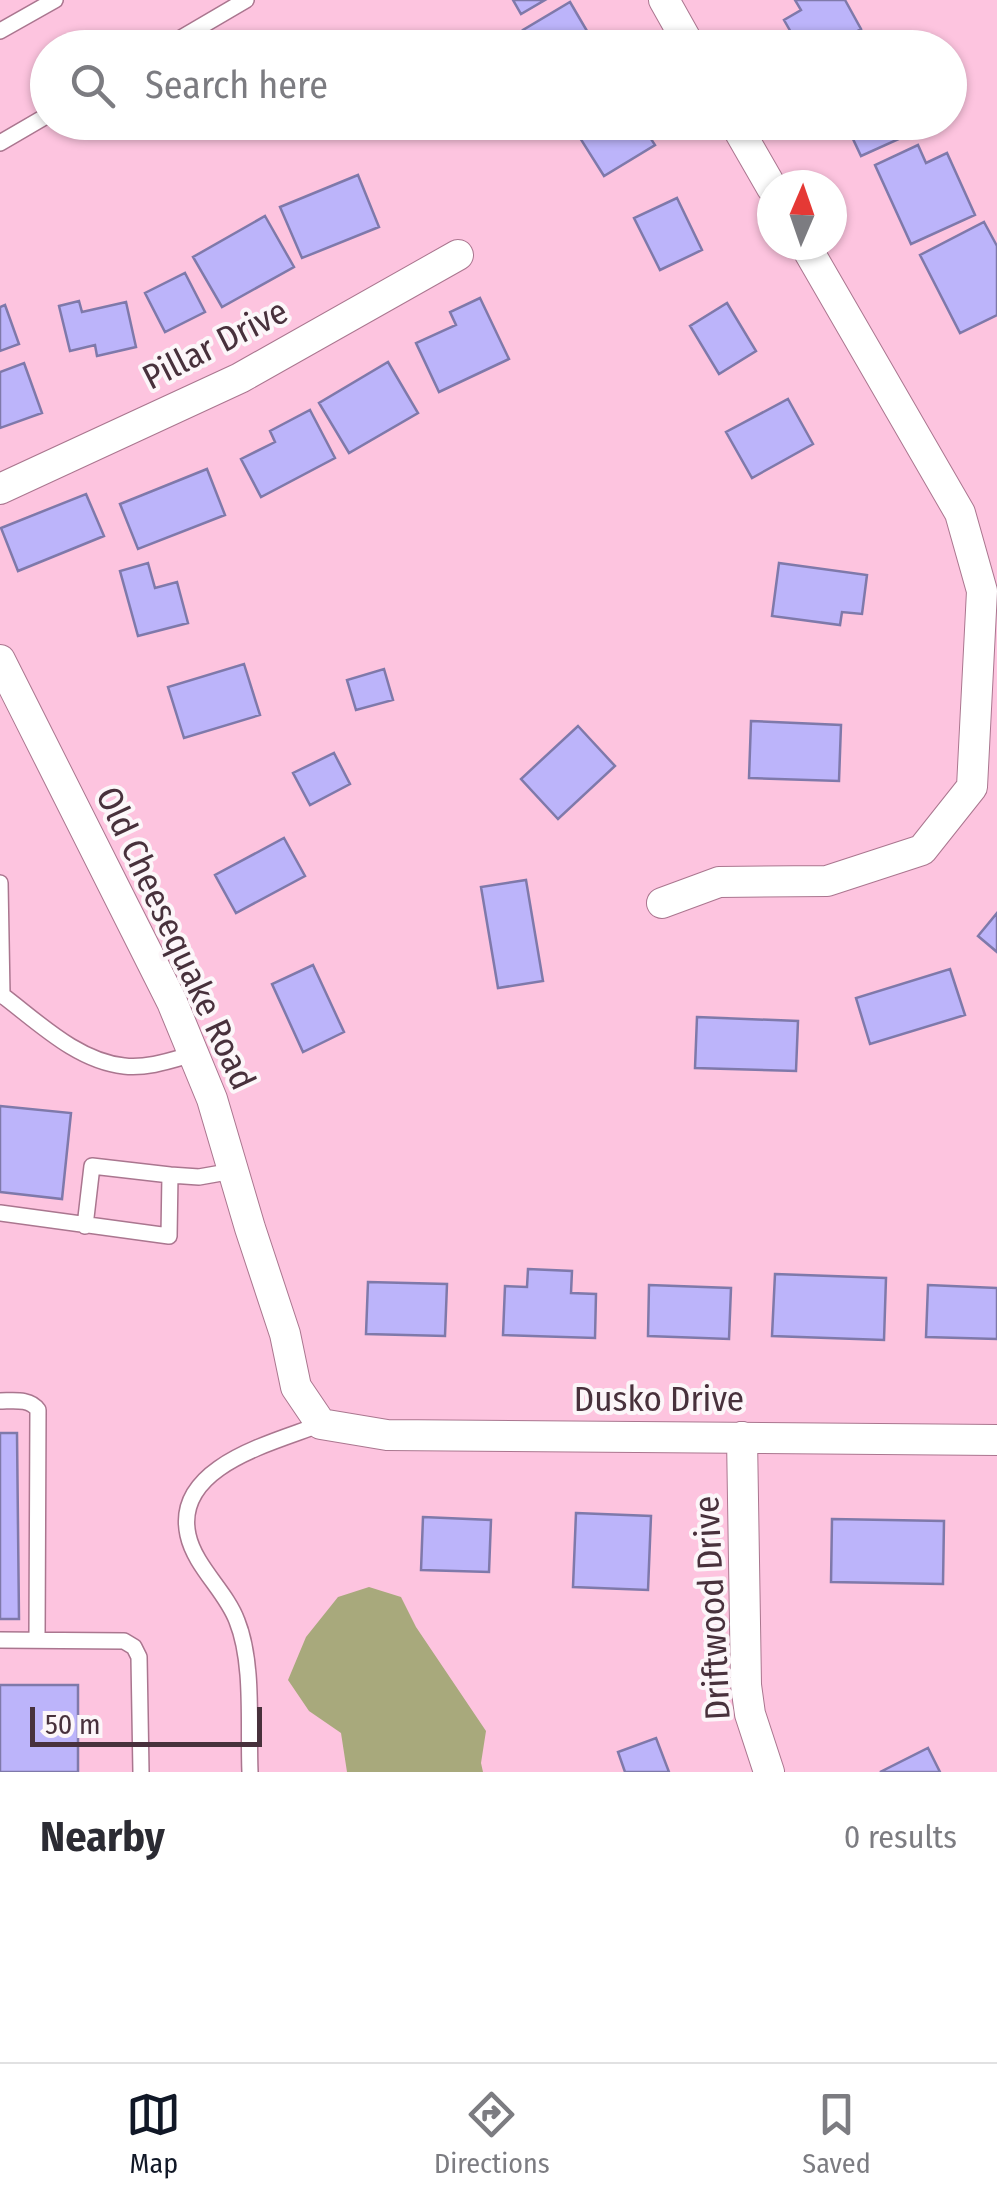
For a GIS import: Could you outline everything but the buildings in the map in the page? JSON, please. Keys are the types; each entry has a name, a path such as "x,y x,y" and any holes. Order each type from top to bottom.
{"street":[{"path":"664,0 681,30"},
{"path":"744,140 762,170"},
{"name":"Pillar Drive","path":"0,489 240,378 458,254"},
{"path":"662,903 719,882 827,881 922,850 972,787 982,591 960,513 814,260"},
{"name":"Old Cheesequake Road","path":"0,660 172,1002 194,1054 212,1099 285,1334 296,1387 321,1424"},
{"name":"Dusko Drive","path":"321,1424 387,1435 997,1440"},
{"name":"Driftwood Drive","path":"742,1437 746,1685 750,1714 769,1772"}],"lane":[{"path":"0,32 54,0"},
{"path":"195,30 246,0"},
{"path":"0,142 30,125"},
{"path":"0,883 1,996 92,1059 126,1067 194,1054"},
{"path":"85,1226 92,1166 198,1177 233,1171"},
{"path":"0,1213 169,1236 170,1175"},
{"path":"0,1401 28,1402 38,1410 37,1640"},
{"path":"250,1772 246,1650 236,1617 188,1536 188,1504 206,1477 232,1460 321,1424"},
{"path":"0,1640 124,1642 134,1648 139,1658 140,1772"}],"green space":[{"path":"369,1587 401,1597 416,1627 486,1731 483,1772 347,1772 341,1733 309,1711 288,1680 306,1637 338,1597"}]}
